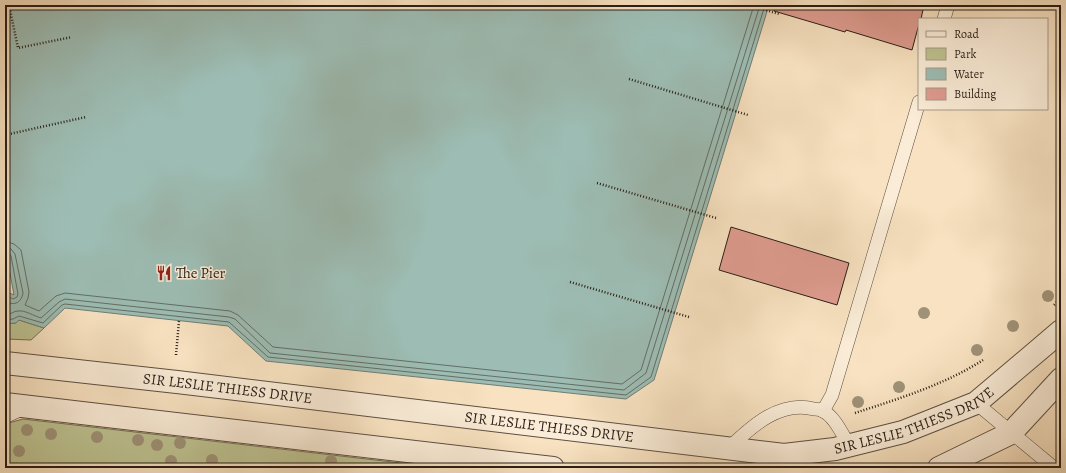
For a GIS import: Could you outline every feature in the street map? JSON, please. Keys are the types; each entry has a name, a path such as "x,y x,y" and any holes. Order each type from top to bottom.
{"street":[{"name":"SIR LESLIE THIESS DRIVE","path":"5,363 177,382 784,455 835,449 903,432 976,403 1061,331"},
{"path":"939,468 1012,433 1061,380"},
{"path":"5,404 553,468"}],"lane":[{"path":"944,18 948,5"},
{"path":"828,415 832,395 918,105"},
{"path":"976,403 1054,468"},
{"path":"5,417 27,407"},
{"path":"729,448 754,426 774,412 790,408 806,407 828,415 849,445"}],"path":[{"path":"9,5 18,48 72,37"},
{"path":"748,5 779,14"},
{"path":"5,25 12,15"},
{"path":"629,79 748,115"},
{"path":"5,135 86,117"},
{"path":"598,183 716,218"},
{"path":"570,282 688,317"},
{"path":"1052,307 1061,298"},
{"path":"175,361 179,321"},
{"path":"828,415 850,415 912,394 971,368 984,359"}],"green space":[{"path":"19,320 44,328 31,340 5,339 5,324 16,323"},
{"path":"23,419 437,468 5,468 5,424"}],"water":[{"path":"5,5 769,5 654,380 626,399 266,361 228,326 65,308 44,328 19,320 16,323 5,324 5,291 14,295 5,246"}],"building":[{"path":"775,5 924,5 921,18 918,18 918,28 912,50 846,30 845,32 774,11"},
{"path":"731,227 849,263 837,305 719,270"}],"place":[{"name":"The Pier","path":"164,273"}]}
